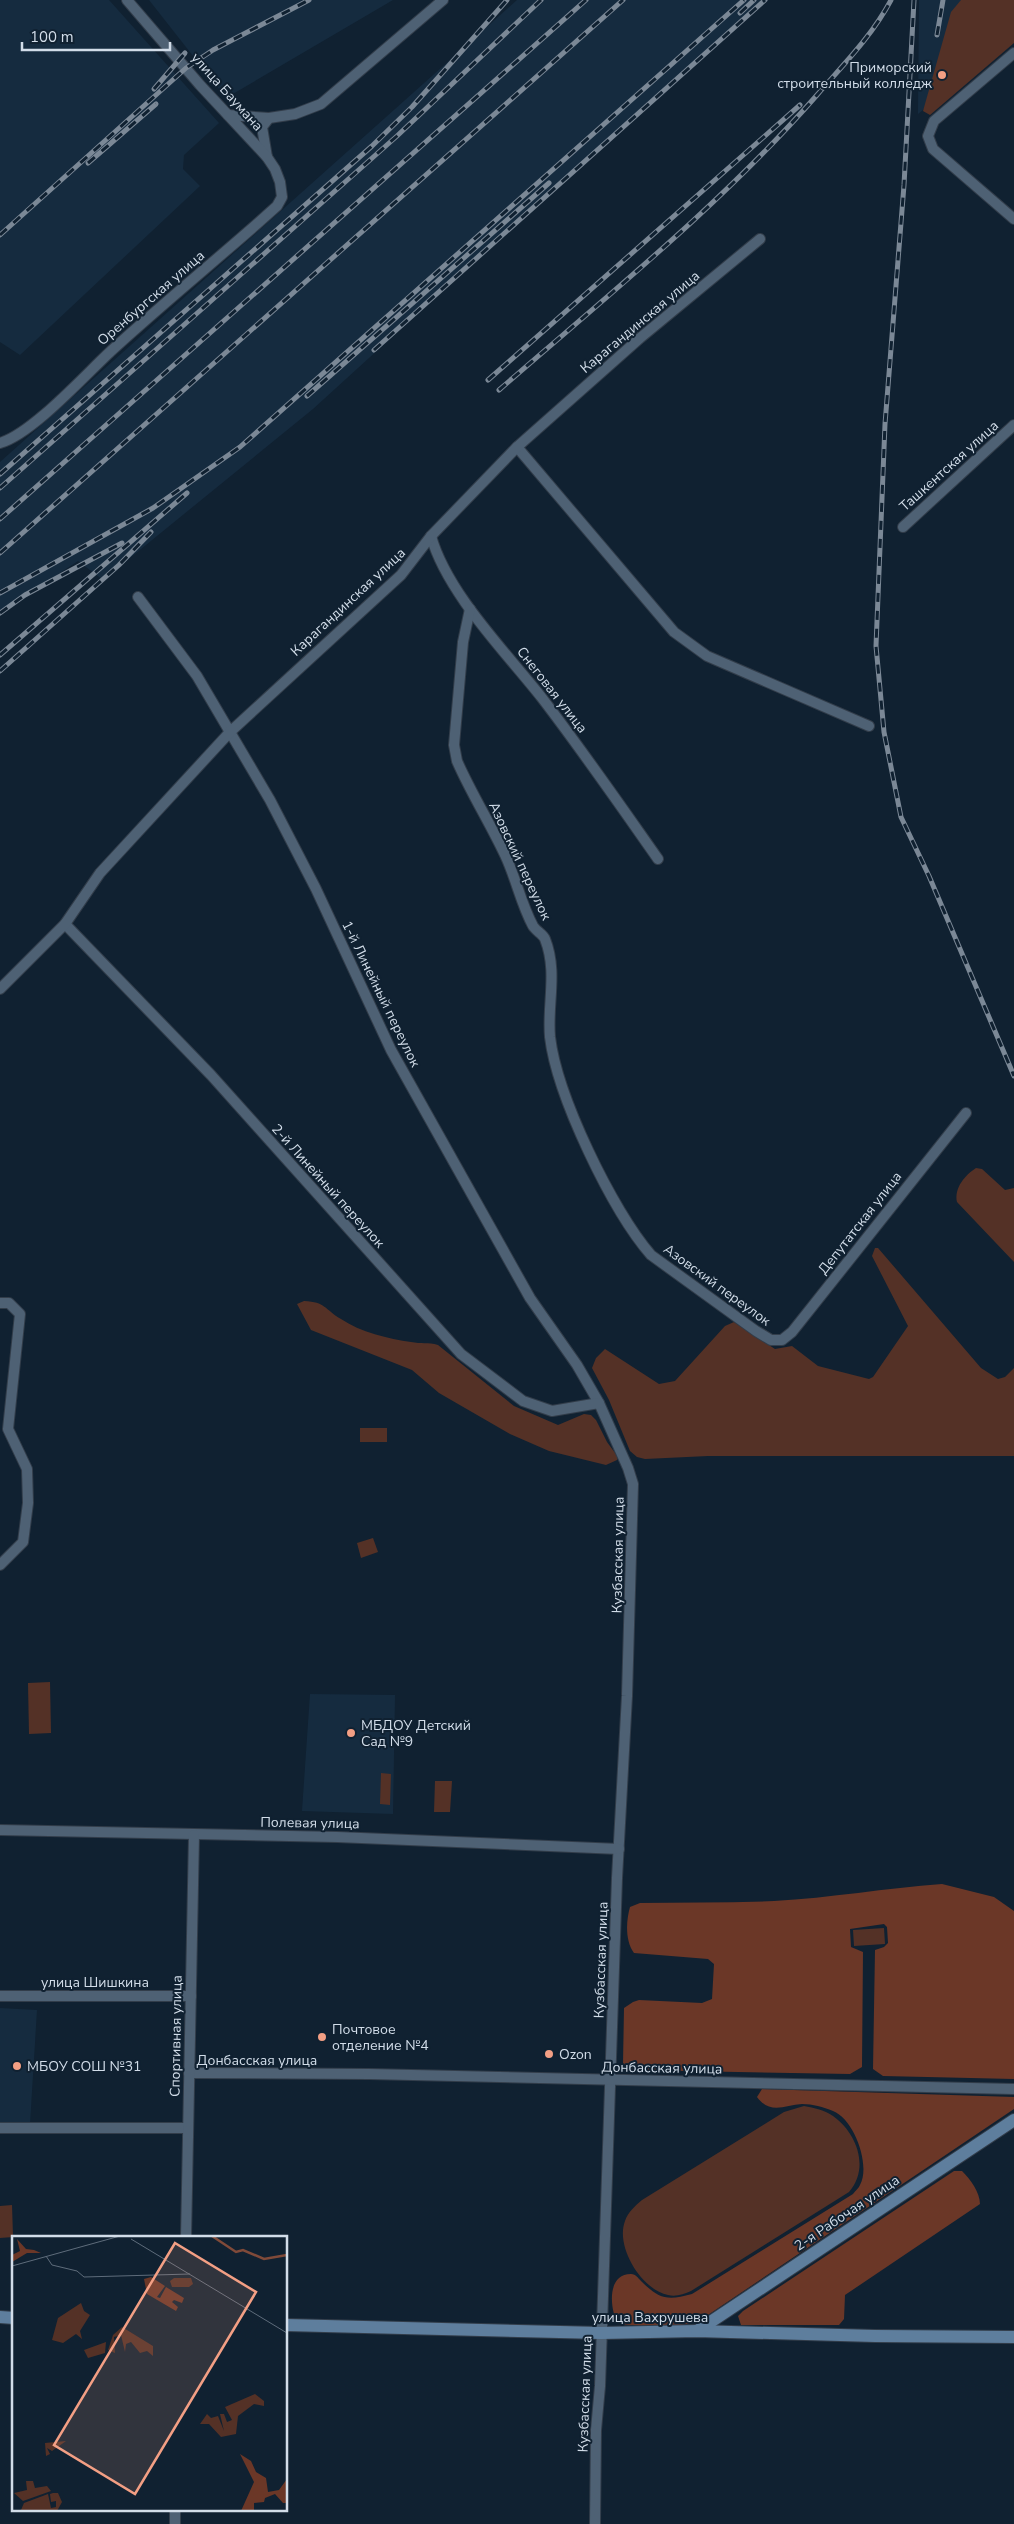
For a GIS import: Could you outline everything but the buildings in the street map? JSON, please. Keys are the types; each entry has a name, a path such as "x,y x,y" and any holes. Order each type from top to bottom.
{"main road":[{"name":"2-я Рабочая улица","path":"697,2331 1014,2120"},
{"name":"улица Вахрушева","path":"288,2325 601,2333 697,2331 875,2336 1014,2336"}],"street":[{"name":"улица Баумана","path":"127,0 228,115 268,157"},
{"path":"228,115 269,118 295,114 321,104 443,0"},
{"path":"1014,53 934,122 928,136 933,149 1014,219"},
{"path":"268,157 262,127 269,118"},
{"name":"Оренбургская улица","path":"0,443 20,434 112,350 277,206 282,197 280,182 268,157"},
{"name":"Карагандинская улица","path":"0,989 65,924 100,873 230,732 401,575 431,536 517,447 640,338 760,238"},
{"name":"Ташкентская улица","path":"903,527 1014,425"},
{"path":"517,447 674,632 707,656 869,726"},
{"name":"Снеговая улица","path":"431,536 436,554 470,609 580,748 658,859"},
{"name":"1-й Линейный переулок","path":"138,597 182,654 270,800 316,890 391,1050 530,1298 577,1365 599,1403"},
{"name":"Азовский переулок","path":"470,609 462,651 454,745 457,761 505,855 534,927 545,937 551,964 553,988 550,1001 550,1037 562,1084 580,1130 625,1218 651,1255 771,1340"},
{"name":"2-й Линейный переулок","path":"65,924 211,1075 462,1354 524,1401 552,1411 599,1403"},
{"name":"Депутатская улица","path":"771,1340 782,1340 792,1332 966,1113"},
{"path":"0,1303 9,1303 20,1314 8,1429 27,1469 28,1503 23,1542 0,1565"},
{"name":"Кузбасская улица","path":"595,2524 618,1849 626,1730 634,1509 633,1484 616,1439 599,1403"},
{"name":"Полевая улица","path":"0,1830 337,1837 618,1849"},
{"name":"Спортивная улица","path":"186,2236 194,1835"},
{"name":"улица Шишкина","path":"0,1996 191,1996"},
{"name":"Донбасская улица","path":"189,2073 369,2074 1014,2089"},
{"path":"0,2128 188,2128"}],"shaded area":[{"path":"0,0 109,0 219,123 184,155 183,169 200,186 20,355 0,342"},
{"path":"149,0 393,0 226,98"},
{"path":"517,0 762,0 313,409 103,580 78,561 0,613 0,462"},
{"name":"Приморский строительный колледж","path":"919,0 1014,0 1014,35 918,114"},
{"name":"Приморский строительный колледж","path":"961,0 1014,0 1014,43 930,115 923,111 951,12"},
{"path":"976,1168 982,1169 1005,1190 1014,1188 1014,1262 957,1202 957,1192 961,1182"},
{"path":"875,1248 878,1248 981,1368 998,1379 1005,1377 1014,1368 1014,1456 708,1456 645,1459 637,1457 630,1451 609,1400 592,1368 596,1358 605,1349 659,1384 675,1381 725,1326 734,1322 775,1349 792,1346 818,1366 869,1379 873,1377 908,1326 872,1256"},
{"path":"304,1301 321,1304 349,1324 384,1337 438,1345 514,1406 558,1425 584,1414 591,1415 596,1420 607,1442 618,1457 617,1460 606,1465 549,1451 510,1434 439,1393 412,1370 311,1330 297,1304"},
{"path":"360,1428 387,1428 387,1442 360,1442"},
{"path":"373,1538 378,1552 361,1558 357,1543"},
{"path":"50,1682 51,1733 29,1734 28,1683"},
{"name":"МБДОУ Детский Сад №9","path":"310,1694 395,1695 393,1814 302,1811"},
{"path":"381,1773 391,1774 390,1805 380,1804"},
{"path":"435,1781 452,1781 450,1812 434,1812"},
{"path":"942,1884 994,1897 1014,1911 1014,2079 883,2076 873,2069 875,1950 884,1947 888,1943 887,1927 884,1924 850,1929 851,1947 863,1952 862,2067 850,2074 632,2070 623,2064 624,2008 639,2000 702,2003 712,1999 714,1964 708,1959 634,1953 629,1943 627,1931 630,1907 640,1903 795,1900"},
{"path":"884,1928 885,1944 854,1946 853,1930"},
{"name":"МБОУ СОШ №31","path":"0,2008 37,2010 30,2124 0,2123"},
{"path":"762,2089 1014,2097 1014,2109 699,2321 669,2326 618,2324 613,2310 612,2294 617,2280 623,2276 631,2274 637,2276 653,2292 664,2297 670,2298 692,2294 853,2194 859,2186 863,2176 862,2155 854,2133 841,2116 818,2106 802,2104 778,2108 767,2106 757,2097"},
{"path":"804,2106 815,2108 833,2116 849,2132 854,2141 858,2151 859,2172 849,2192 691,2291 671,2296 649,2285 633,2266 627,2255 624,2243 623,2231 625,2221 632,2209 642,2200 784,2112"},
{"path":"954,2171 962,2171 968,2178 976,2190 980,2204 845,2295 844,2319 839,2325 741,2325 738,2316 743,2311"},
{"path":"12,2205 12,2237 0,2238 0,2206"}],"railway":[{"path":"0,235 186,68 213,50 309,0"},
{"path":"0,474 372,146 412,107 507,0"},
{"path":"0,488 397,136 541,0"},
{"path":"0,519 586,0"},
{"path":"0,553 623,0"},
{"path":"0,593 153,508 240,447 744,0"},
{"path":"740,13 754,0"},
{"path":"374,350 765,0"},
{"path":"499,390 663,248 743,174 781,135 847,61 875,26 891,0"},
{"path":"914,0 904,185 885,424 876,646 884,732 901,817 929,876 1014,1076"},
{"path":"937,35 943,0"},
{"path":"154,89 185,53"},
{"path":"88,163 156,104"},
{"path":"488,380 800,105"},
{"path":"307,396 549,183"},
{"path":"0,655 187,493"},
{"path":"0,671 119,565 151,532"},
{"path":"0,613 25,595 122,543"}],"place":[{"name":"Приморский строительный колледж","path":"942,75"},
{"name":"МБДОУ Детский Сад №9","path":"351,1733"},
{"name":"Почтовое отделение №4","path":"322,2037"},
{"name":"Ozon","path":"549,2054"},
{"name":"МБОУ СОШ №31","path":"17,2066"}]}
